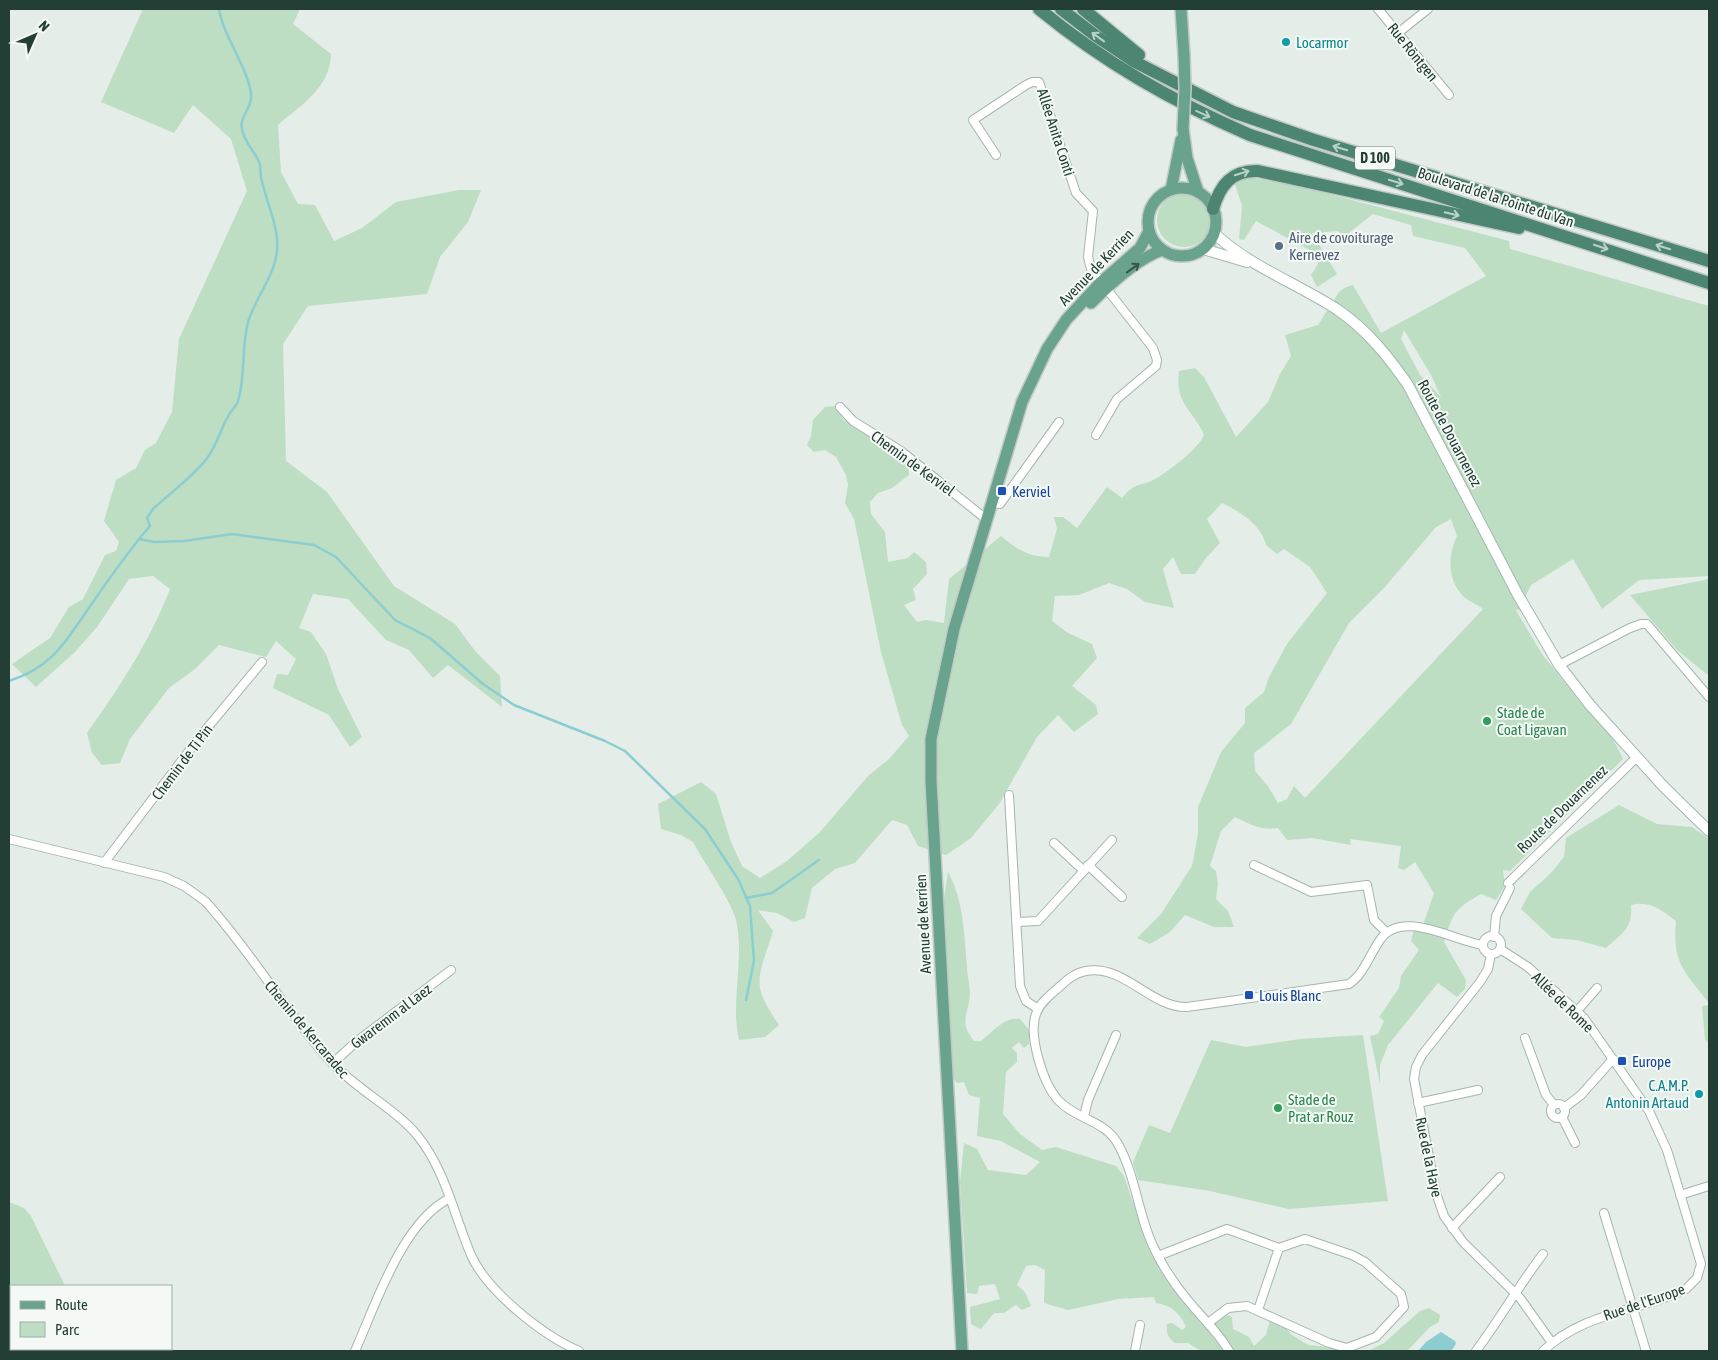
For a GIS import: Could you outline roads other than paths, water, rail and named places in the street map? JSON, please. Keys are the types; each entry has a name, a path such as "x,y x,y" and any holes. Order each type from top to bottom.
{"highway":[{"name":"Boulevard de la Pointe du Van","path":"1040,9 1117,67 1192,110 1250,135 1709,282"},
{"name":"Boulevard de la Pointe du Van","path":"1061,9 1096,36 1135,62 1233,112 1314,140 1709,261"},
{"path":"1083,9 1131,50 1233,112"},
{"path":"1213,209 1226,180 1240,173 1258,171 1500,225 1567,236"}],"main road":[{"path":"1175,9 1181,24"},
{"path":"1171,190 1183,129 1186,88 1181,9"},
{"path":"1183,129 1187,158 1198,192"},
{"path":"1189,189 1198,192 1207,199 1213,209 1216,225 1214,233 1203,250 1182,256 1162,250 1156,245 1149,231 1148,220 1152,206 1162,195 1171,190 1189,189"},
{"name":"Avenue de Kerrien","path":"962,1351 947,1098 930,747 954,629 1017,414 1034,375 1103,286 1140,248 1149,231"},
{"name":"Route de Douarnenez","path":"1214,233 1259,266 1338,310 1364,331 1389,358 1413,393 1522,602 1559,664 1590,704 1637,757 1709,831"},
{"name":"Avenue de Kerrien","path":"1103,286 1162,250"},
{"name":"Route de Douarnenez","path":"1203,250 1259,266"}],"street":[{"name":"Rue Röntgen","path":"1378,9 1448,95"},
{"path":"1398,34 1428,9"},
{"name":"Allée Anita Conti","path":"996,155 973,120 1026,85 1032,82 1039,82 1076,193 1093,212 1088,257 1091,269 1103,286"},
{"path":"1096,435 1118,399 1156,366 1158,360 1153,348 1103,286"},
{"name":"Chemin de Kerviel","path":"840,407 853,421 901,450 986,518"},
{"path":"991,502 1000,504 1059,422"},
{"path":"1559,664 1630,628 1647,624 1709,697"},
{"name":"Chemin de Ti Pin","path":"104,863 198,739 262,662"},
{"name":"Route de Douarnenez","path":"1494,937 1496,916 1509,885 1637,757"},
{"path":"1010,795 1021,992 1026,1001 1038,1009"},
{"name":"Chemin de Kercaradec","path":"9,839 164,878 184,886 205,901 333,1063 365,1094 416,1135 435,1163 471,1254 489,1284 557,1340 579,1351"},
{"path":"1017,922 1038,921 1112,840"},
{"path":"1054,843 1122,897"},
{"path":"1254,865 1311,892 1367,885 1374,920 1386,932"},
{"path":"1228,1351 1208,1323 1179,1290 1158,1256 1147,1233 1126,1161 1118,1143 1101,1126 1065,1106 1047,1084 1035,1039 1034,1021 1038,1009 1073,976 1092,970 1116,976 1178,1007 1254,999 1350,984 1361,972 1386,932 1408,925 1483,945"},
{"path":"1494,937 1500,941 1500,949 1491,954 1486,952 1483,945 1486,938 1494,937"},
{"name":"Allée de Rome","path":"1500,949 1520,961 1577,1011 1592,1028 1649,1111 1664,1141"},
{"name":"Rue de la Haye","path":"1491,954 1485,974 1418,1061 1414,1079 1439,1203 1452,1228 1515,1292 1552,1343"},
{"name":"Gwaremm al Laez","path":"333,1063 356,1042 451,970"},
{"path":"1577,1011 1597,988"},
{"path":"1178,1007 1180,1015"},
{"path":"1084,1116 1088,1100 1116,1035"},
{"path":"1525,1038 1546,1095 1554,1105"},
{"path":"1575,1143 1562,1117 1564,1108 1581,1095 1613,1059"},
{"path":"1418,1103 1478,1090"},
{"path":"1554,1105 1560,1104 1564,1108"},
{"path":"1554,1105 1551,1109 1552,1115 1556,1118 1562,1117"},
{"name":"Rue de l'Europe","path":"1544,1351 1552,1343 1580,1325 1686,1289 1705,1268 1664,1141"},
{"path":"1452,1228 1500,1177"},
{"path":"1680,1195 1709,1186"},
{"path":"355,1351 395,1264 414,1228 426,1214 450,1198"},
{"path":"1604,1213 1646,1351"},
{"path":"1158,1256 1227,1229 1279,1248 1305,1240 1352,1255 1365,1262 1401,1294 1404,1307 1376,1337 1346,1348 1329,1343 1248,1306 1232,1306 1208,1323"},
{"path":"1258,1310 1279,1248"},
{"path":"1476,1351 1511,1303 1515,1292 1543,1254"},
{"path":"1135,1351 1140,1325"}],"water":[{"path":"1441,1332 1455,1341 1456,1344 1451,1351 1418,1351 1426,1342"}],"waterway":[{"path":"9,681 37,668 48,660 67,640 120,563 150,526 147,518 153,509 208,457 227,418 237,403 242,380 244,348 249,319 272,270 277,250 277,239 263,185 260,164 242,129 242,120 250,103 251,93 245,72 225,30 219,9"},
{"path":"139,539 154,542 184,541 232,534 314,545 336,557 395,620 430,638 483,684 514,705 605,741 625,751 705,829 738,879 750,906 754,961 746,1000"},
{"path":"746,898 772,893 819,860"}],"place":[{"name":"Locarmor","path":"1286,42"},
{"name":"Aire de covoiturage Kernevez","path":"1279,246"},
{"name":"Kerviel","path":"1002,491"},
{"name":"Stade de Coat Ligavan","path":"1487,721"},
{"name":"Louis Blanc","path":"1249,995"},
{"name":"Europe","path":"1622,1061"},
{"name":"C.A.M.P. Antonin Artaud","path":"1699,1094"},
{"name":"Stade de Prat ar Rouz","path":"1278,1108"}]}
